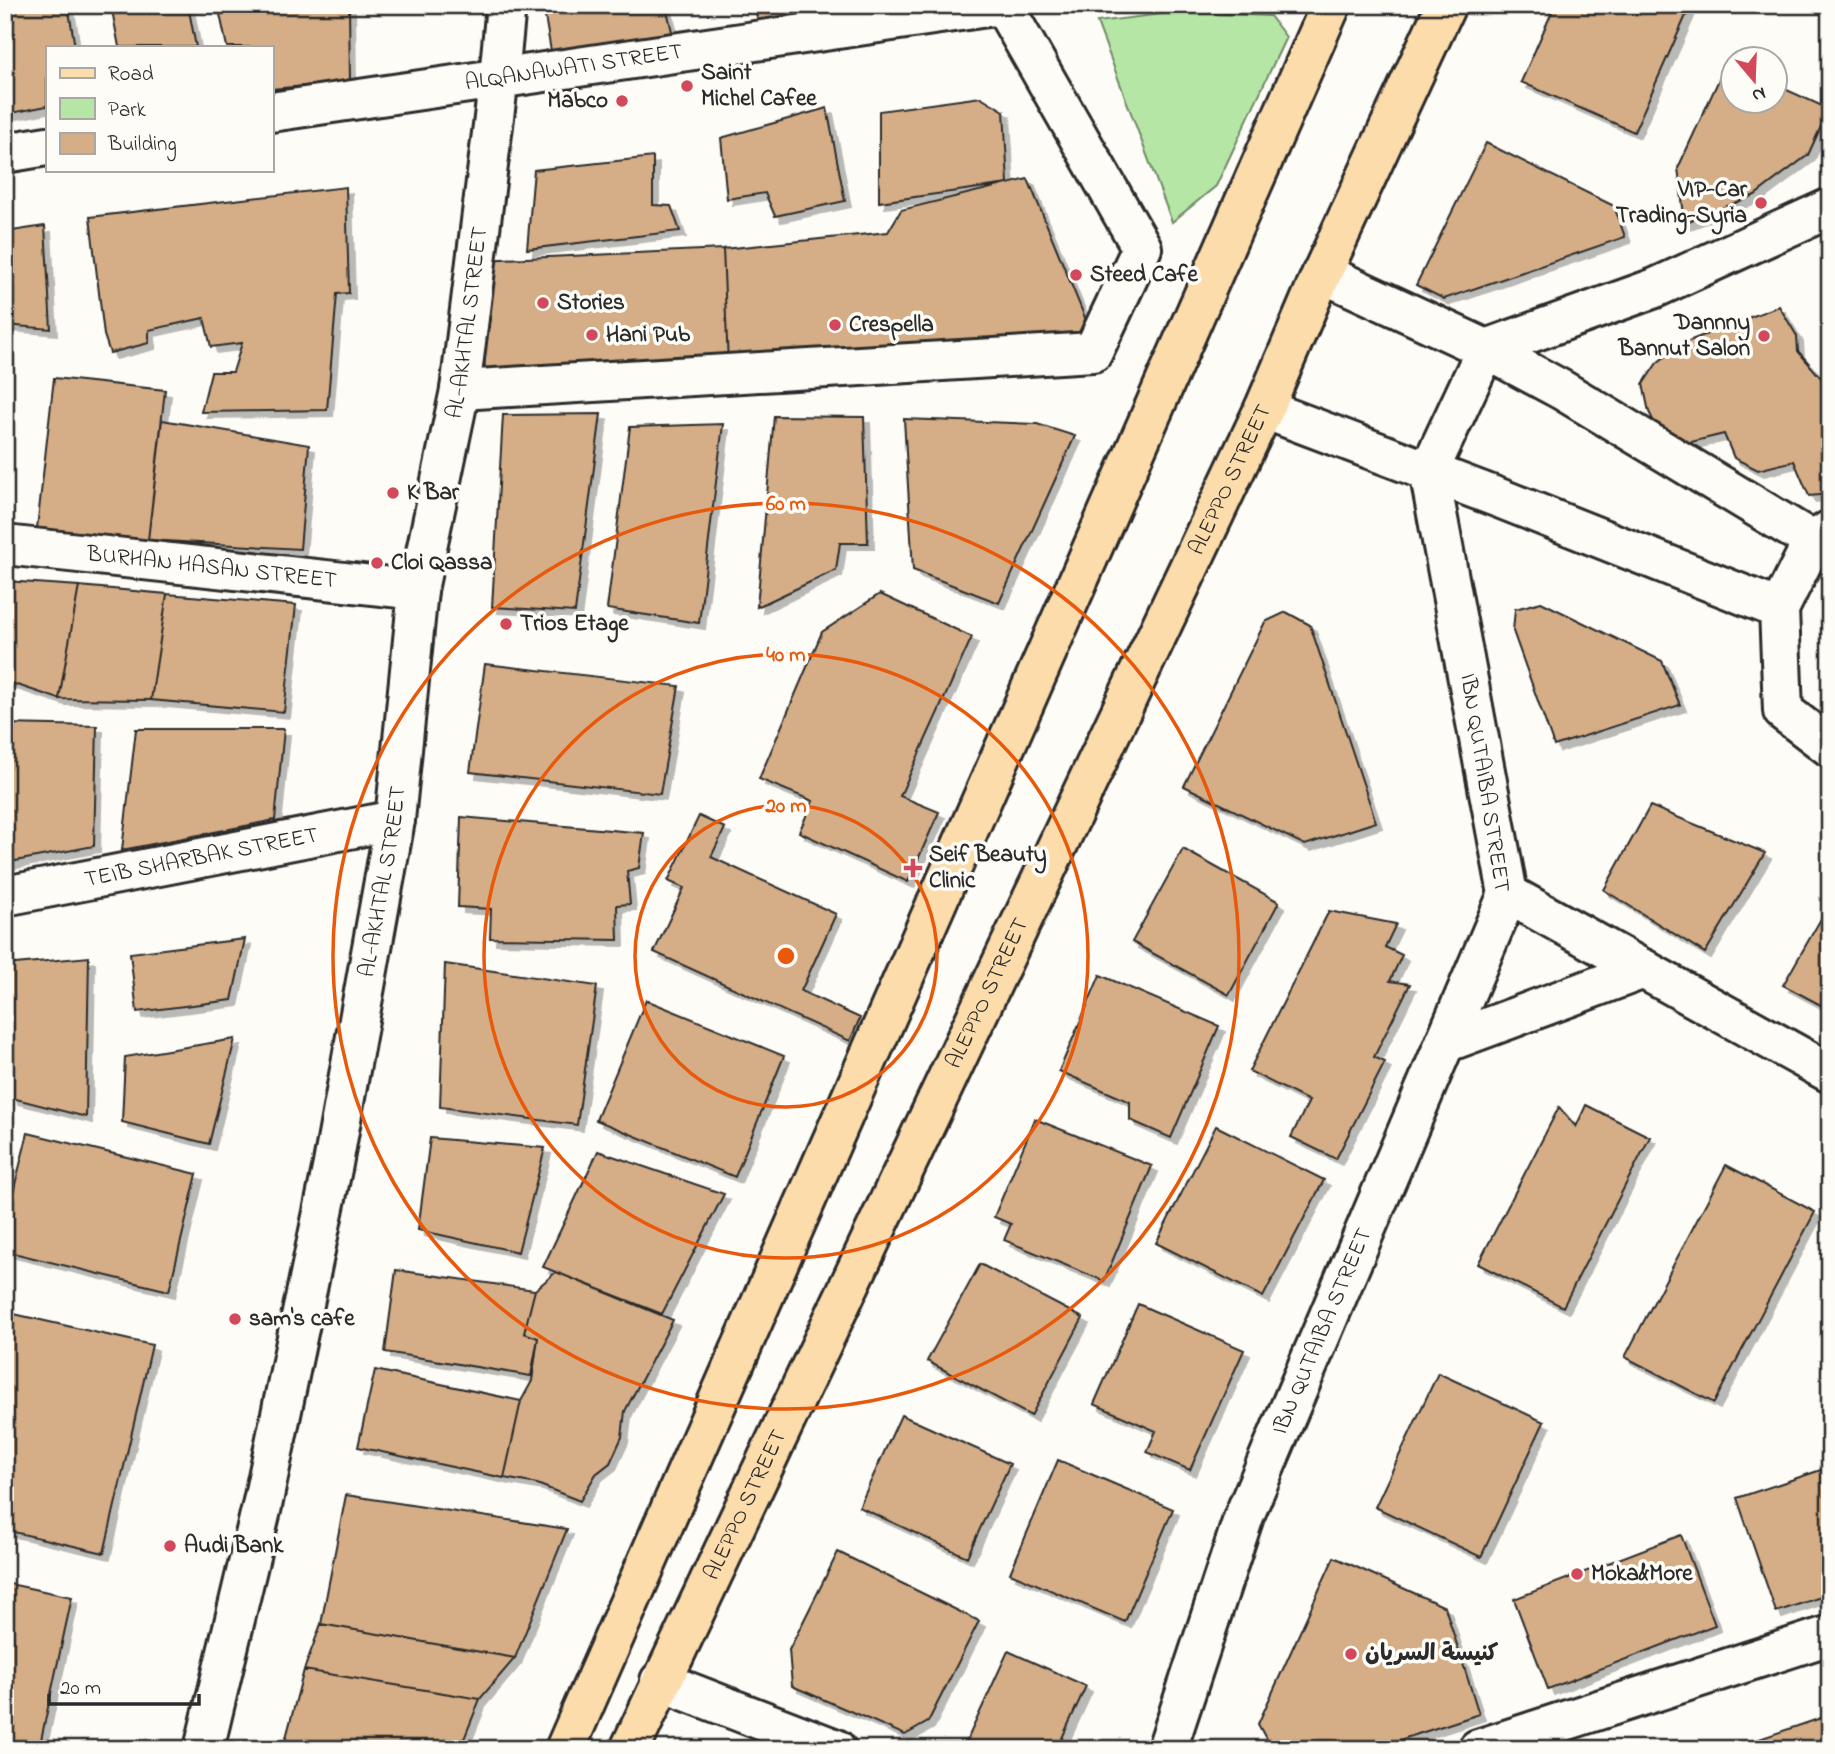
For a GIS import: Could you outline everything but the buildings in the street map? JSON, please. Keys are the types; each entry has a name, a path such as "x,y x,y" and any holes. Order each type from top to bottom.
{"main road":[{"path":"565,1749 1331,5"},
{"name":"ALEPPO STREET","path":"630,1749 1264,408 1322,273 1446,5"}],"street":[{"name":"AL-AKHTAL STREET","path":"204,1749 262,1506 333,1164 395,820 418,590 460,390 506,5"},
{"name":"ALQANAWATI STREET","path":"273,112 1002,5"},
{"path":"460,390 1093,352 1142,248 1002,5"},
{"path":"5,153 46,146"},
{"path":"1429,471 1486,349 1655,288 1821,217"},
{"path":"1322,273 1486,349 1821,536 1779,609 1783,711 1830,747"},
{"path":"1264,408 1779,609"},
{"name":"IBN QUTAIBA STREET","path":"1167,1749 1244,1516 1508,894 1429,471"},
{"name":"BURHAN HASAN STREET","path":"5,545 418,590"},
{"name":"TEIB SHARBAK STREET","path":"5,896 395,820"},
{"path":"1508,894 1830,1073"},
{"path":"1445,1043 1644,970"},
{"path":"1478,1749 1830,1635"},
{"path":"660,1681 836,1749"}],"green space":[{"path":"1177,12 1270,16 1286,37 1216,186 1172,222 1097,22"}],"place":[{"name":"Saint Michel Cafee","path":"687,86"},
{"name":"Mabco","path":"622,101"},
{"name":"VIP-Car Trading-Syria","path":"1761,203"},
{"name":"Steed Cafe","path":"1076,275"},
{"name":"Stories","path":"543,303"},
{"name":"Crespella","path":"835,325"},
{"name":"Hani Pub","path":"592,335"},
{"name":"Dannny Bannut Salon","path":"1764,336"},
{"name":"K Bar","path":"393,493"},
{"name":"Cloi Qassa","path":"377,563"},
{"name":"Trios Etage","path":"506,624"},
{"name":"Seif Beauty Clinic","path":"913,868"},
{"name":"sam's cafe","path":"235,1319"},
{"name":"Audi Bank","path":"170,1546"},
{"name":"Moka&More","path":"1577,1574"},
{"name":"كنيسة السريان","path":"1351,1654"}]}
